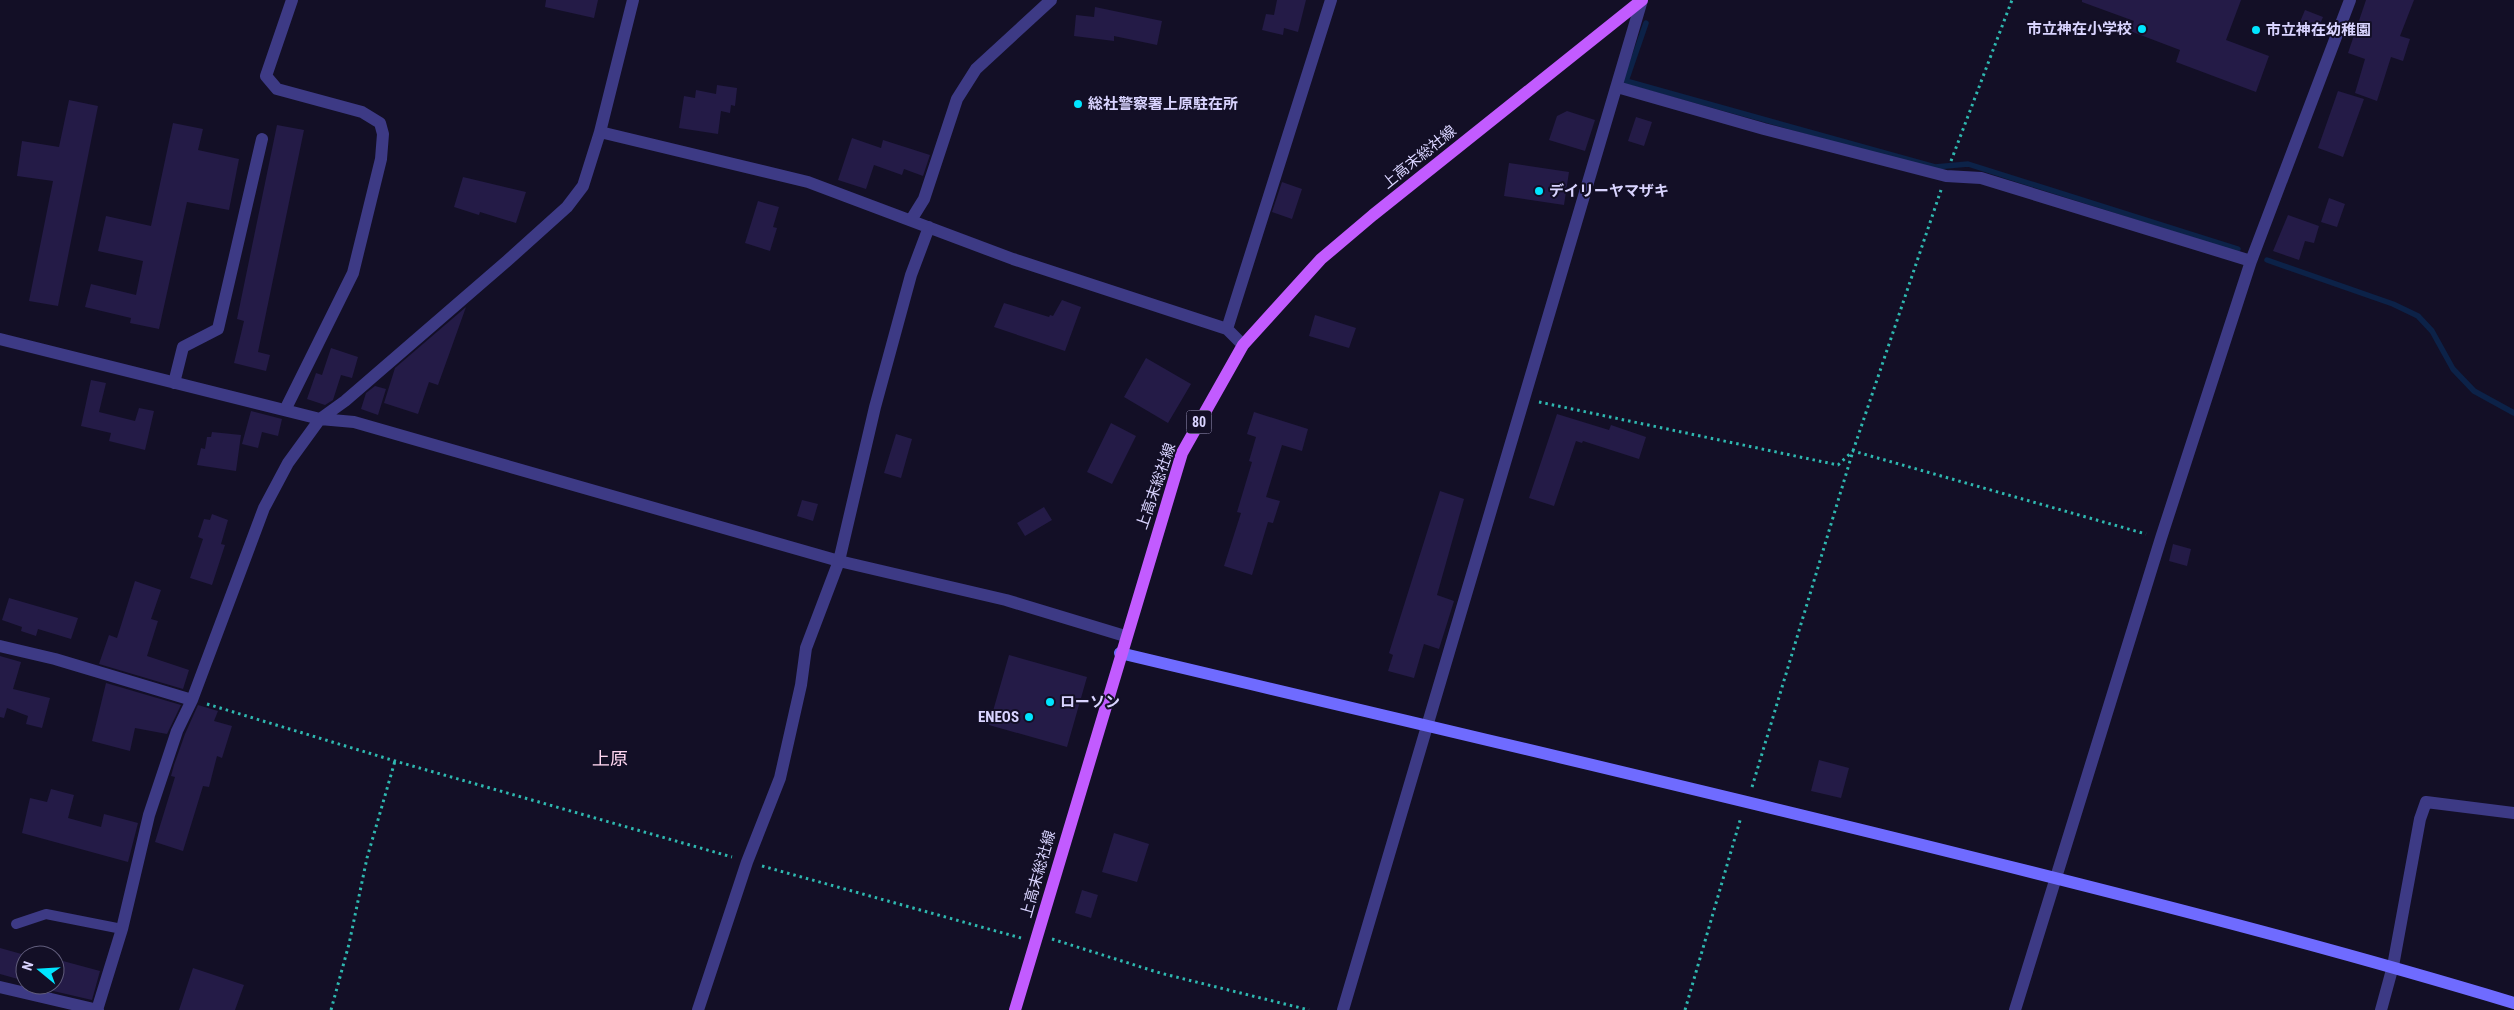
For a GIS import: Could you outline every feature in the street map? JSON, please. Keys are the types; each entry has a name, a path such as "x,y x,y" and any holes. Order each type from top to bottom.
{"main road":[{"name":"上高末総社線","path":"1015,1010 1125,636 1182,453 1243,345 1321,260 1373,215 1642,0"}],"street":[{"path":"285,410 353,273 383,147 380,123 362,112 277,90 266,76 292,0"},
{"path":"0,987 97,1010 122,929 149,815 177,731 192,700 264,508 288,463 320,419 384,368 567,207 583,186 600,132 633,0"},
{"path":"911,220 924,199 957,99 976,68 1051,0"},
{"path":"1227,329 1331,0"},
{"path":"1343,1010 1642,0"},
{"path":"2016,1010 2161,538 2251,262 2350,0"},
{"path":"1617,87 1764,129 1946,176 1981,178 2251,262"},
{"path":"600,132 808,182 1068,278 1227,329 1243,345"},
{"path":"174,383 183,347 218,329 262,139"},
{"path":"698,1010 747,862 780,778 799,693 806,648 839,561 878,398 911,275 929,227"},
{"path":"0,339 320,419 354,422 839,561 1006,600 1125,636"},
{"path":"0,646 55,658 192,700"},
{"path":"1120,653 1747,801 2055,878 2393,966 2514,1003"},
{"path":"2381,1010 2393,966 2420,819 2426,802 2514,813"}],"lane":[{"path":"16,924 46,914 122,929"}],"path":[{"path":"1685,1010 1735,833 1747,801 1853,451 1946,176 2012,0"},
{"path":"1524,399 1838,466 1853,451"},
{"path":"1853,451 2161,538"},
{"path":"192,700 395,761 747,862 1036,938 1160,973 1309,1010"},
{"path":"331,1010 349,944 367,858 395,761"}],"building":[{"path":"546,0 598,0 594,18 545,7"},
{"path":"1277,0 1306,0 1298,32 1284,28 1283,35 1262,30 1266,14 1274,15"},
{"path":"2082,0 2241,0 2226,40 2269,56 2256,92 2176,62 2180,50 2130,31 2134,21 2082,2"},
{"path":"2366,0 2414,0 2400,36 2410,39 2403,61 2391,57 2377,101 2355,93 2365,59 2348,53"},
{"path":"1095,7 1162,21 1157,45 1114,36 1114,41 1074,36 1076,15 1094,17"},
{"path":"2305,10 2323,17 2315,36 2297,29"},
{"path":"717,85 737,88 735,106 731,105 730,113 721,111 718,134 679,128 684,96 695,98 696,90 716,94"},
{"path":"2338,91 2364,99 2343,157 2318,148"},
{"path":"69,100 98,106 58,306 29,301 53,181 17,176 22,141 59,147"},
{"path":"1567,111 1595,120 1585,151 1549,140 1557,116"},
{"path":"1636,117 1652,122 1644,146 1628,141"},
{"path":"173,123 203,129 198,150 239,159 229,210 187,202 159,329 130,323 131,318 85,307 91,284 136,295 143,261 98,251 106,216 151,226"},
{"path":"277,125 304,130 258,352 270,355 266,371 234,363 244,321 237,319"},
{"path":"852,138 881,148 883,140 930,155 923,176 904,169 902,175 874,165 866,189 838,180"},
{"path":"1509,163 1569,172 1564,205 1504,196"},
{"path":"463,177 526,192 516,223 480,212 479,215 454,207"},
{"path":"1282,182 1302,189 1292,219 1272,212"},
{"path":"2329,198 2345,204 2337,227 2321,222"},
{"path":"758,201 779,207 773,227 777,228 770,251 745,243"},
{"path":"2288,215 2319,226 2314,243 2305,241 2299,260 2273,251"},
{"path":"1062,300 1081,307 1065,351 994,327 1004,303 1049,317 1050,315 1053,316"},
{"path":"466,307 438,385 429,382 418,414 384,403 395,368"},
{"path":"1315,315 1356,328 1349,348 1309,336"},
{"path":"331,348 358,357 352,378 341,375 333,400 325,405 307,399 316,373 322,375"},
{"path":"1146,358 1191,384 1168,423 1124,397"},
{"path":"91,380 106,383 99,412 135,421 139,408 154,411 145,450 109,441 111,433 81,426"},
{"path":"375,386 386,389 378,415 361,409 366,393"},
{"path":"251,411 282,419 278,436 262,432 258,448 242,444"},
{"path":"1254,412 1308,429 1302,451 1282,445 1266,497 1280,501 1273,523 1268,522 1252,575 1224,566 1241,513 1237,512 1252,462 1249,461 1256,437 1247,434"},
{"path":"1557,414 1609,430 1611,425 1646,437 1639,459 1583,441 1582,443 1576,441 1554,506 1529,498"},
{"path":"1111,423 1136,436 1112,484 1087,472"},
{"path":"212,432 241,435 236,471 197,465 201,448 205,449 207,437 211,437"},
{"path":"896,434 912,439 901,478 884,473"},
{"path":"1440,491 1464,499 1437,595 1454,601 1439,649 1424,644 1414,678 1388,671 1393,655 1389,653"},
{"path":"802,500 818,504 813,521 797,516"},
{"path":"1044,507 1052,520 1025,536 1017,523"},
{"path":"212,514 228,520 221,544 225,545 212,585 190,578 203,539 198,537 204,519 210,520"},
{"path":"2173,544 2191,549 2187,566 2169,561"},
{"path":"135,581 161,590 151,619 158,621 147,656 189,670 183,689 99,664 109,635 117,638"},
{"path":"9,598 78,618 71,639 38,629 36,636 21,631 22,627 2,620"},
{"path":"1009,655 1087,677 1067,747 989,725"},
{"path":"0,656 21,662 13,689 50,698 42,728 26,724 28,716 7,708 4,718 0,717"},
{"path":"106,683 181,705 167,734 135,728 130,751 92,741"},
{"path":"198,705 218,711 214,721 232,726 222,758 217,756 209,787 203,786 183,851 155,842 175,777 171,776 174,765"},
{"path":"1819,760 1849,768 1841,798 1811,791"},
{"path":"51,789 74,795 68,818 101,827 104,814 138,823 128,862 22,833 30,798 47,802"},
{"path":"1114,833 1149,844 1137,882 1102,872"},
{"path":"1082,890 1098,895 1091,918 1075,913"},
{"path":"0,948 15,952 15,978 0,974"},
{"path":"65,962 100,971 92,1000 65,994"},
{"path":"193,968 244,985 235,1010 179,1010"}],"waterway":[{"path":"1646,23 1626,81 1935,167 1968,164 2238,249"},
{"path":"2267,260 2393,304 2418,316 2432,331 2453,369 2474,391 2514,413"}],"place":[{"name":"市立神在小学校","path":"2142,29"},
{"name":"市立神在幼稚園","path":"2256,30"},
{"name":"総社警察署上原駐在所","path":"1078,104"},
{"name":"デイリーヤマザキ","path":"1539,191"},
{"name":"ローソン","path":"1050,702"},
{"name":"ENEOS","path":"1029,717"}],"district":[{"name":"上原","path":"610,759"}]}
